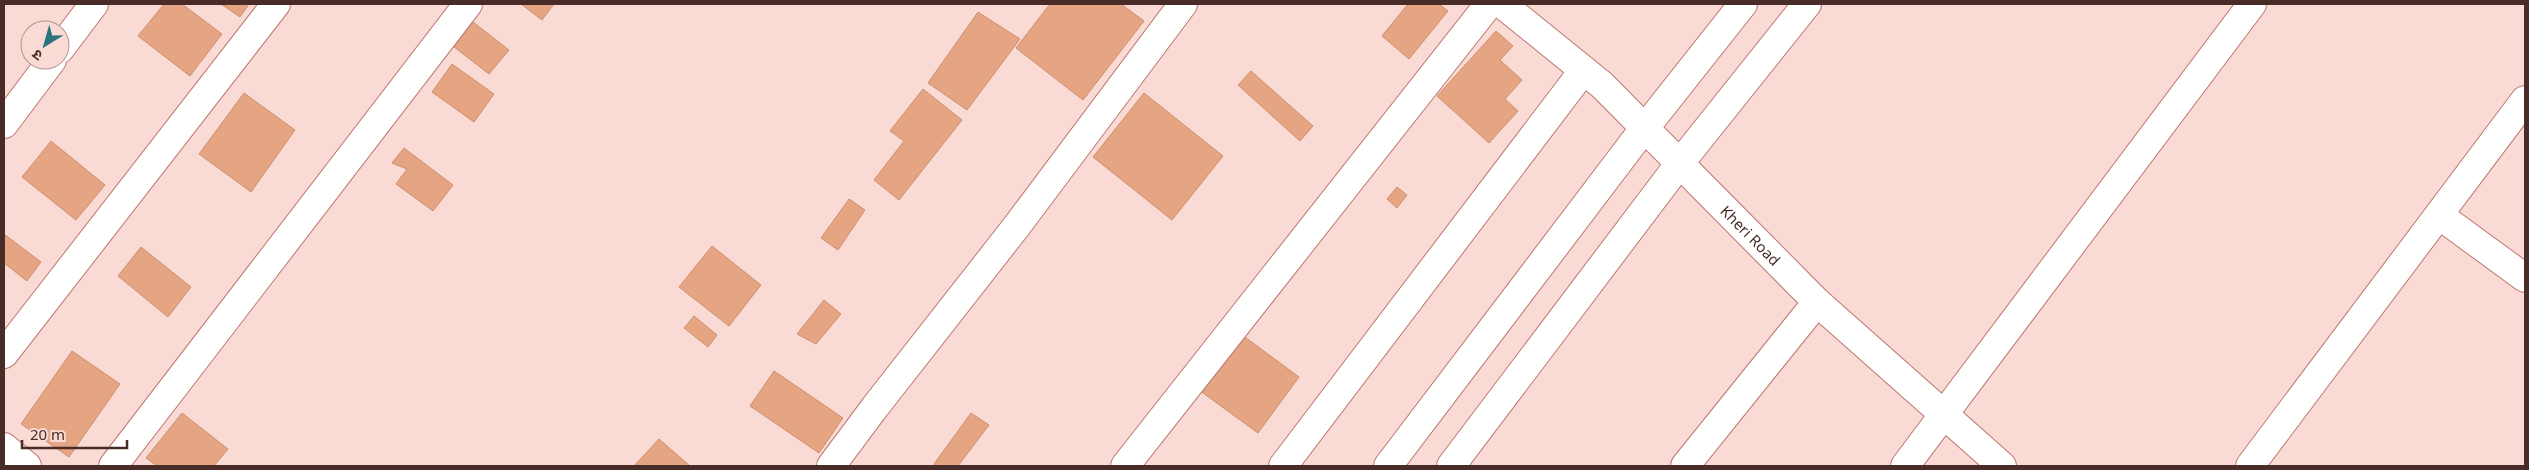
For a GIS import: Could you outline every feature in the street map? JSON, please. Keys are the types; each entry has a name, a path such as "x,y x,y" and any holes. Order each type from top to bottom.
{"street":[{"path":"70,36 94,4"},
{"path":"4,354 276,4"},
{"path":"113,466 468,4"},
{"path":"831,466 1016,226 1183,4"},
{"path":"1125,466 1489,4"},
{"name":"Kheri Road","path":"1502,4 1602,85 1817,302 2002,466"},
{"path":"1388,466 1644,129 1743,4"},
{"path":"1451,466 1680,162 1807,4"},
{"path":"1905,466 2252,4"},
{"path":"4,124 44,70"},
{"path":"1283,466 1584,71"},
{"path":"2250,466 2525,102"},
{"path":"2438,215 2525,278"},
{"path":"1685,466 1817,302"},
{"path":"4,447 27,466"}],"building":[{"path":"164,4 182,4 222,34 190,76 138,36"},
{"path":"221,4 249,4 240,17"},
{"path":"521,4 554,4 542,20"},
{"path":"1050,4 1121,4 1144,21 1083,100 1016,48"},
{"path":"1408,4 1439,4 1448,11 1409,59 1382,36"},
{"path":"978,12 1020,39 967,110 928,83"},
{"path":"468,18 509,50 489,74 449,43"},
{"path":"1496,31 1513,46 1500,60 1522,80 1505,99 1518,111 1489,143 1437,96"},
{"path":"452,64 494,94 474,122 432,92"},
{"path":"1251,71 1313,126 1300,141 1238,85"},
{"path":"923,89 962,120 899,200 874,180 904,141 890,131"},
{"path":"244,93 295,130 251,192 199,154"},
{"path":"1144,93 1223,156 1172,220 1093,157"},
{"path":"51,141 105,185 76,220 22,177"},
{"path":"404,148 453,185 433,211 396,184 407,169 392,163"},
{"path":"1397,187 1407,195 1397,208 1387,199"},
{"path":"849,199 865,210 838,250 821,238"},
{"path":"4,234 41,262 27,281 4,263"},
{"path":"712,246 761,285 729,326 679,287"},
{"path":"141,247 191,287 168,317 118,276"},
{"path":"824,300 841,314 816,344 797,334"},
{"path":"694,316 717,335 708,347 684,328"},
{"path":"1234,329 1299,377 1258,433 1192,385"},
{"path":"72,351 120,384 69,457 21,424"},
{"path":"774,371 843,418 819,453 750,406"},
{"path":"182,413 228,449 214,466 157,466 146,458"},
{"path":"971,413 989,425 958,466 937,466 934,464"},
{"path":"659,439 690,466 634,466"}]}
